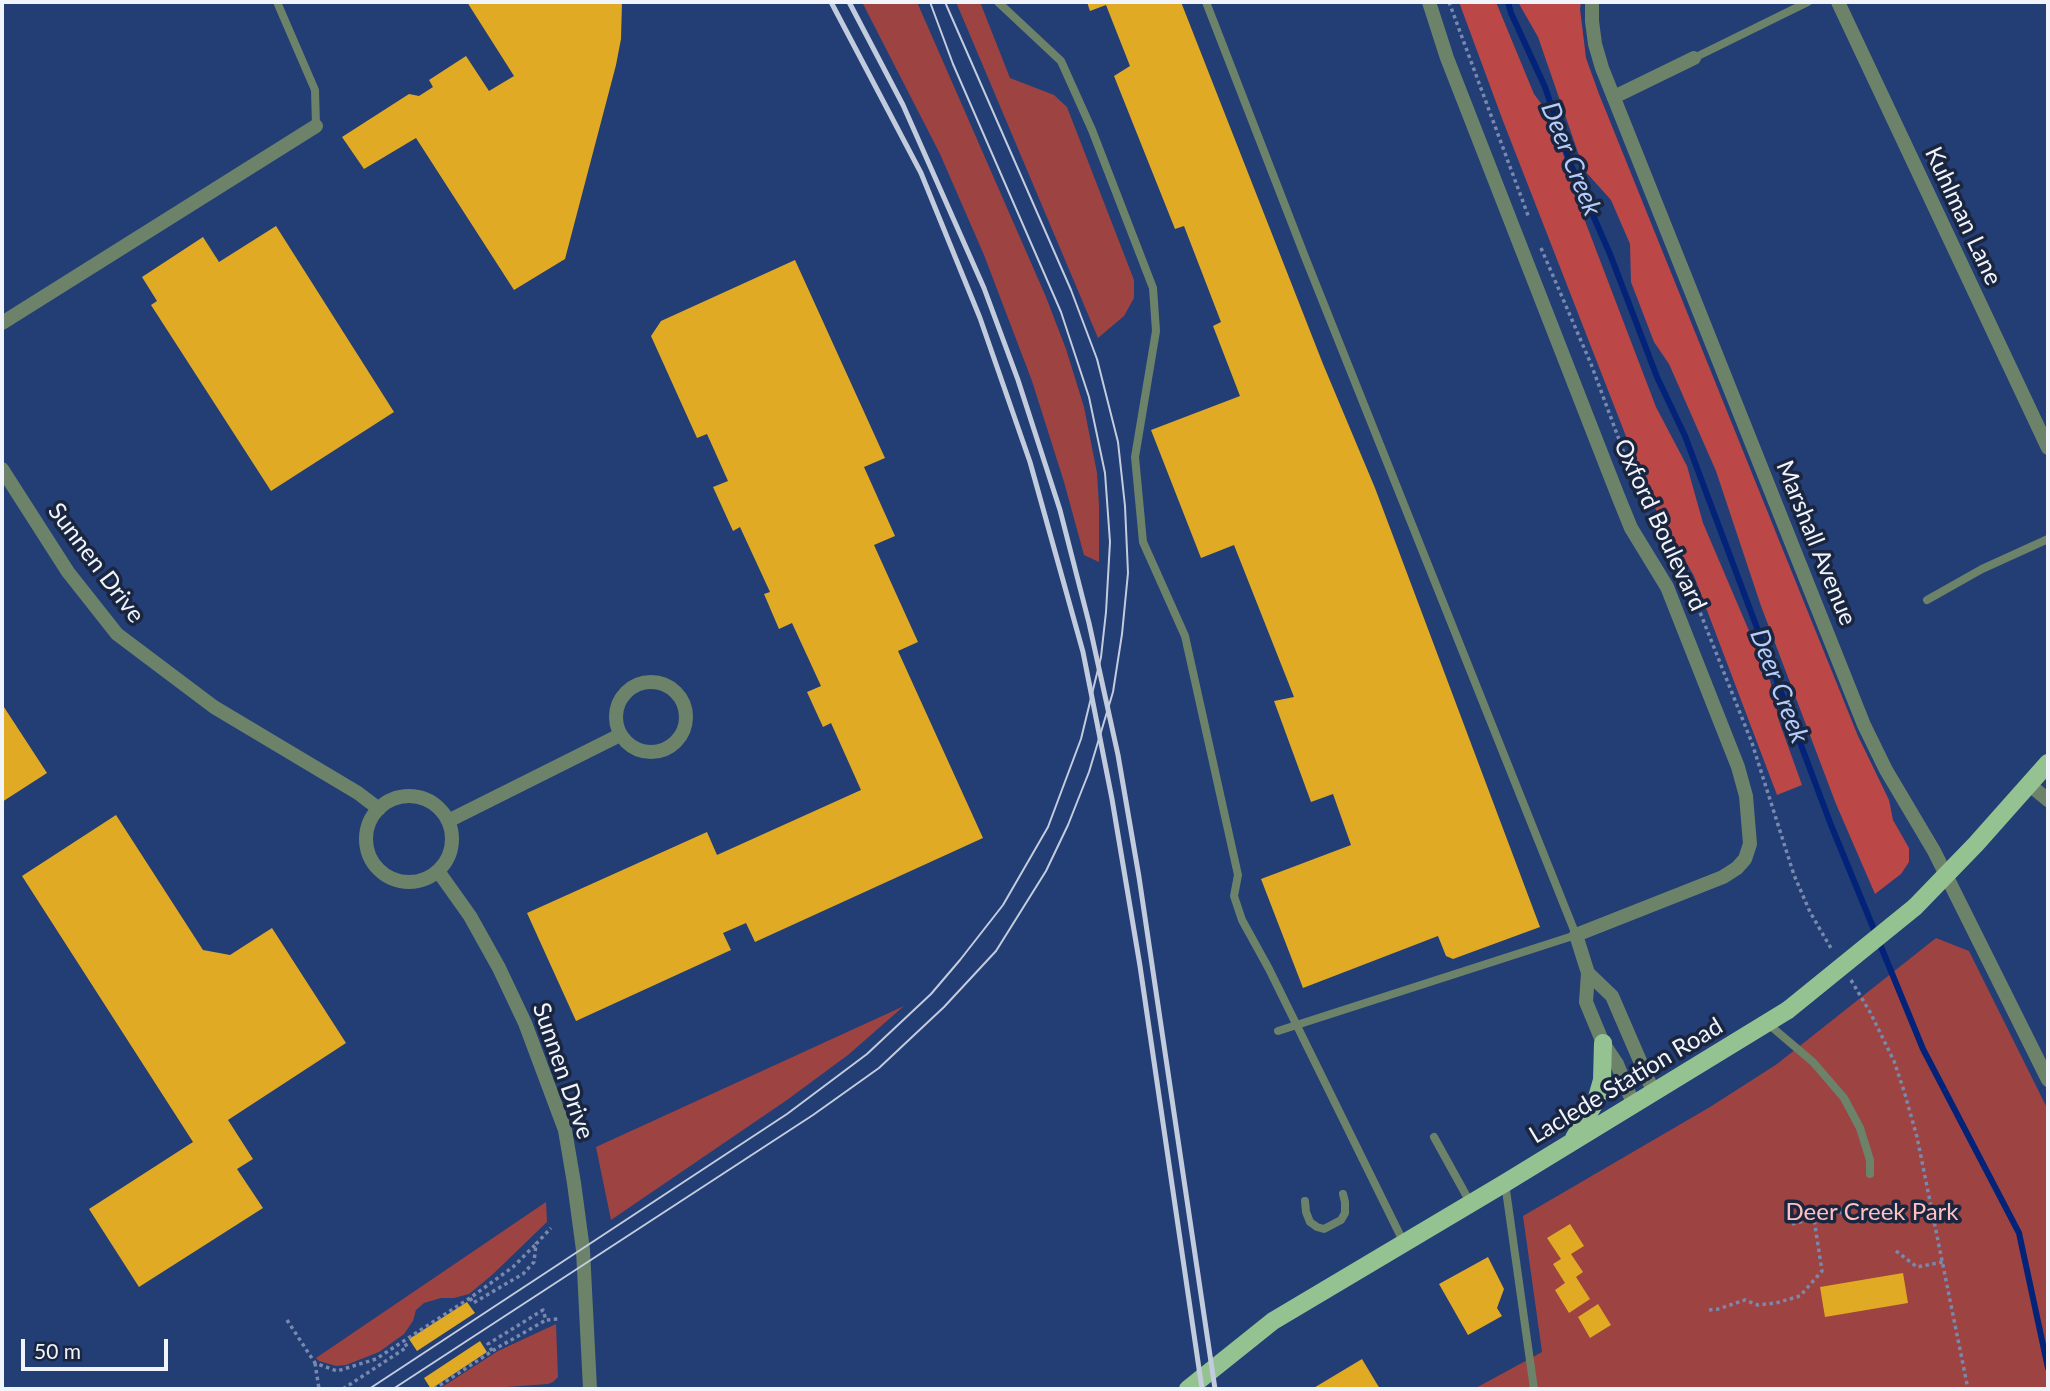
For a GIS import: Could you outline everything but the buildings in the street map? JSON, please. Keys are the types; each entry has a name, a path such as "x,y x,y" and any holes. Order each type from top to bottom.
{"main road":[{"name":"Laclede Station Road","path":"1188,1389 1273,1321 1788,1010 1915,907 2048,763"},
{"path":"1571,1142 1596,1101 1601,1080 1603,1043"}],"street":[{"name":"Oxford Boulevard","path":"1429,2 1451,69 1622,507 1667,587 1738,767 1746,796 1750,844 1745,859 1737,868 1723,877 1576,935"},
{"name":"Marshall Avenue","path":"1592,2 1595,44 1602,68 1864,724 1886,770 1934,851 2048,1080"},
{"name":"Kuhlman Lane","path":"1838,2 2048,448"},
{"path":"1614,97 1694,58"},
{"path":"2,323 316,125"},
{"name":"Sunnen Drive","path":"2,470 68,572 117,634 214,707 358,793 379,809"},
{"path":"659,682 669,686 684,704 687,716 685,727 672,746 650,753 628,744 620,735 616,712 626,692 636,685 659,682"},
{"path":"449,821 620,735"},
{"path":"2030,785 2048,800"},
{"path":"417,796 435,805 449,821 453,836 451,852 438,871 420,881 401,881 383,873 370,857 366,838 370,822 379,809 396,798 417,796"},
{"name":"Sunnen Drive","path":"438,871 470,916 526,1023 565,1130 583,1250 590,1389"},
{"path":"1576,935 1588,973 1586,1002 1633,1103"},
{"path":"1588,973 1612,996 1653,1091"}],"lane":[{"path":"277,2 314,90 316,125"},
{"path":"998,2 1061,61 1092,130 1153,288 1156,331 1135,457 1143,542 1185,636 1238,874 1234,896 1242,920 1404,1243"},
{"path":"1206,2 1576,935 1278,1031"},
{"path":"1694,58 1808,2"},
{"path":"1927,600 1982,569 2048,539"},
{"path":"1767,1023 1812,1062 1844,1098 1860,1128 1870,1160 1870,1174"},
{"path":"1434,1137 1471,1203"},
{"path":"1505,1183 1534,1389"},
{"path":"1305,1201 1310,1222 1324,1228 1341,1220 1345,1213 1343,1194"}],"path":[{"path":"1792,1224 1847,1211"},
{"path":"1709,1310 1718,1310 1745,1300 1758,1305 1800,1296 1822,1271 1814,1219"},
{"path":"315,1363 337,1371 376,1359 513,1267 551,1228"},
{"path":"470,1298 473,1303 523,1273 534,1262 536,1244"},
{"path":"1896,1251 1917,1267 1943,1262"},
{"path":"492,1351 488,1345 530,1317 543,1310 546,1320"},
{"path":"434,1389 546,1320 558,1319"},
{"path":"287,1320 315,1363 319,1389"},
{"path":"344,1389 407,1347 404,1341"}],"green space":[{"path":"862,2 917,2 1046,297 1084,407 1097,473 1099,562 1084,555 1032,381 984,255 940,154"},
{"path":"956,2 980,2 1010,78 1054,95 1067,107 1134,280 1134,298 1124,316 1098,338"},
{"name":"Deer Creek Park","path":"1936,938 1969,951 2048,1110 2048,1389 1474,1389 1542,1352 1523,1216 1710,1107 1777,1064"},
{"path":"904,1006 848,1055 787,1100 611,1220 596,1147"},
{"path":"546,1202 547,1222 469,1294 424,1303 416,1310 413,1321 404,1334 379,1352 346,1365 336,1366 316,1358"},
{"path":"556,1324 558,1377 553,1382 480,1389 439,1389 498,1351"}],"shaded area":[{"path":"1459,2 1496,2 1534,94 1551,117 1585,221 1656,407 1687,466 1703,523 1770,680 1779,721 1802,785 1777,795 1694,576 1656,510 1636,462"},
{"path":"1518,2 1581,2 1586,58 1599,94 1858,736 1889,800 1893,820 1909,848 1909,862 1901,874 1875,894 1836,804 1761,606 1716,471 1669,364 1654,342 1631,282 1630,244 1611,200 1584,170 1538,37"}],"waterway":[{"name":"Deer Creek","path":"1508,2 1545,87 1571,165 1610,254 1657,377 1685,436 1831,825 1923,1049 2019,1233 2048,1368"}],"tram line":[{"path":"369,1389 787,1114 867,1054 931,994 960,960 1003,905 1048,827 1081,739 1101,657 1110,542 1105,473 1089,397 1061,312 953,64 930,2"},
{"path":"393,1389 813,1115 879,1068 944,1007 996,951 1046,871 1068,825 1089,772 1113,692 1122,634 1128,573 1125,506 1118,442 1097,359 1071,290 945,2"}],"railway":[{"path":"831,2 921,173 980,318 1030,462 1083,652 1112,799 1140,966 1202,1389"},
{"path":"849,2 903,105 984,288 1018,380 1060,510 1089,623 1118,755 1139,877 1215,1389"}]}
